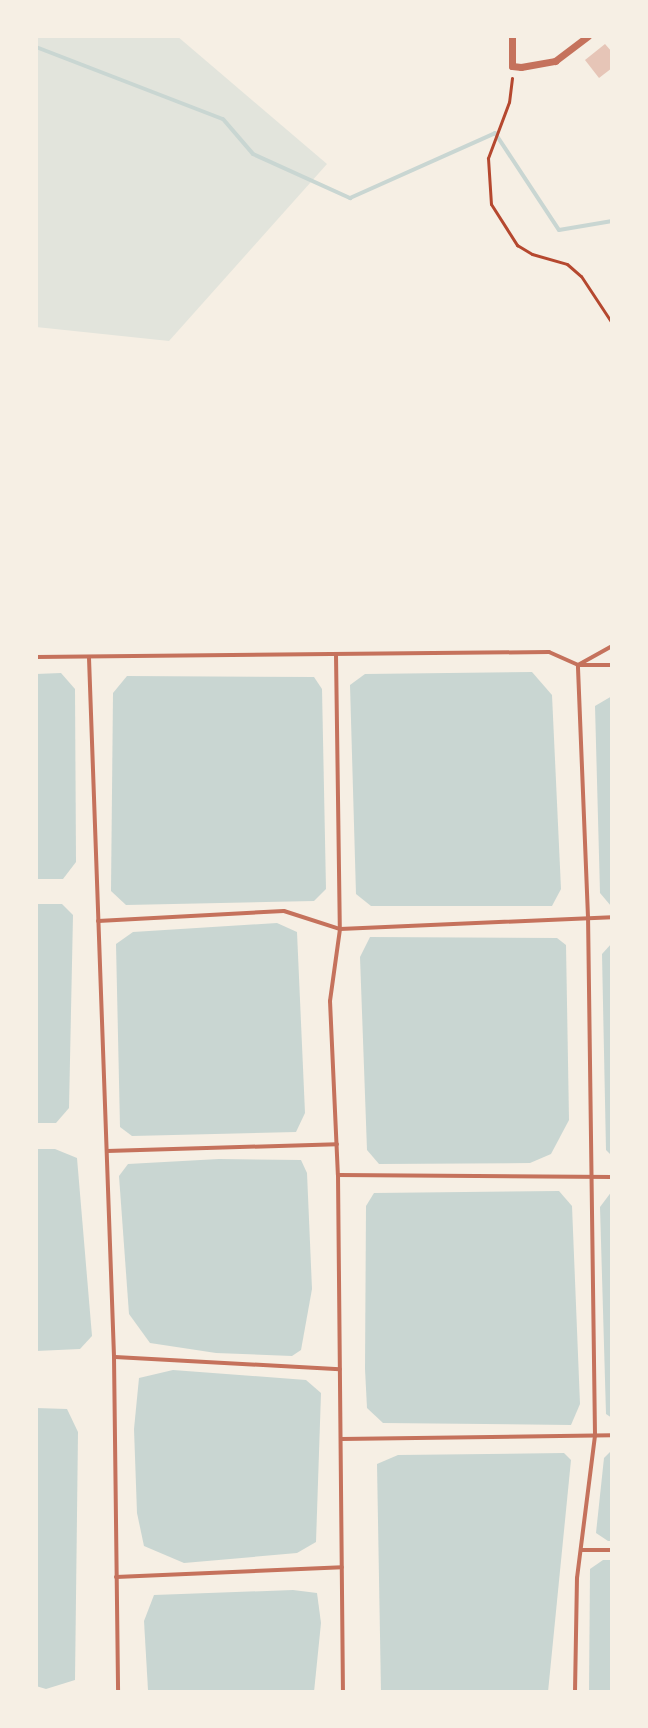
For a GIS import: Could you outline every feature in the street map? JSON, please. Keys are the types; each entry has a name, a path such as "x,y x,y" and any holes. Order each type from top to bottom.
{"street":[{"path":"512,36 512,66 548,64 588,36"}],"lane":[{"path":"578,665 612,646"},
{"path":"36,657 549,652 578,665 612,665"},
{"path":"336,655 340,929 330,1001 338,1175 343,1692"},
{"path":"89,658 114,1357 118,1692"},
{"path":"575,1692 581,1550 595,1435 589,1179 588,917 578,665"},
{"path":"98,921 284,911 340,929 612,917"},
{"path":"107,1151 337,1144"},
{"path":"338,1175 612,1177"},
{"path":"114,1357 340,1369"},
{"path":"341,1439 612,1435"},
{"path":"581,1550 612,1550"},
{"path":"116,1577 342,1567"}],"path":[{"path":"512,66 511,94 488,158 491,204 517,245 532,254 567,264 581,276 612,323"}],"shaded area":[{"path":"36,36 177,36 327,164 169,341 36,327"},
{"path":"532,672 552,695 561,889 552,906 371,906 356,894 350,685 365,674"},
{"path":"61,673 75,689 76,862 63,879 36,879 36,674"},
{"path":"127,676 314,677 322,689 326,889 314,901 126,905 111,891 113,693"},
{"path":"612,696 611,906 600,893 595,706"},
{"path":"36,904 62,904 73,915 69,1108 56,1123 36,1123"},
{"path":"277,923 297,932 305,1113 296,1132 132,1136 120,1127 116,944 133,932"},
{"path":"370,937 557,938 566,945 569,1120 551,1154 530,1163 379,1164 367,1150 360,957"},
{"path":"612,943 612,1156 606,1150 602,954"},
{"path":"36,1149 55,1149 77,1158 92,1336 80,1349 36,1351"},
{"path":"219,1159 301,1160 307,1173 312,1289 301,1350 292,1356 216,1353 150,1343 129,1314 119,1176 128,1164"},
{"path":"559,1191 572,1206 580,1404 571,1425 383,1423 367,1408 365,1369 366,1206 374,1193"},
{"path":"612,1191 612,1418 606,1414 600,1207"},
{"path":"173,1370 306,1380 321,1393 316,1542 297,1553 184,1563 144,1546 137,1513 134,1429 139,1378"},
{"path":"36,1408 67,1409 78,1432 75,1680 46,1689 36,1686"},
{"path":"612,1450 612,1541 608,1541 596,1533 604,1458"},
{"path":"564,1453 571,1460 548,1692 381,1692 377,1464 398,1455"},
{"path":"603,1560 612,1560 612,1692 589,1692 590,1569"},
{"path":"293,1590 317,1593 321,1623 314,1692 148,1690 144,1621 154,1595"}],"building":[{"path":"605,44 612,52 612,68 599,78 585,60"}],"waterway":[{"path":"36,47 223,119 253,154 350,198 495,133 559,230 612,221"}]}
